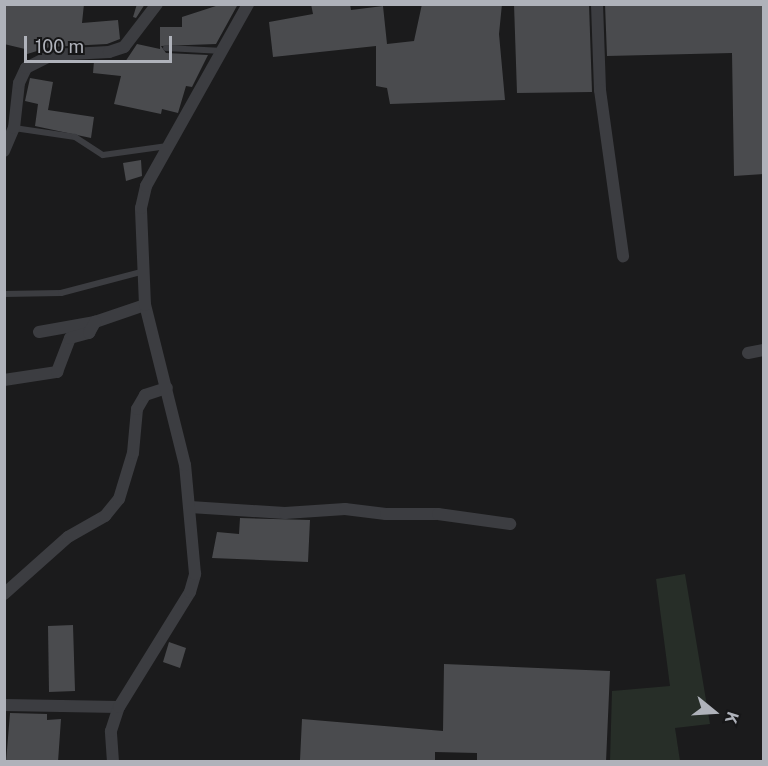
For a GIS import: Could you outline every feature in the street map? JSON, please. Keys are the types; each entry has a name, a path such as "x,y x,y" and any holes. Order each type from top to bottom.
{"street":[{"path":"4,152 14,128 19,82 26,68 51,55 109,52 124,47 157,4"},
{"path":"113,762 111,731 119,707 190,592 195,574 185,465 145,305 141,208 146,186 171,146 248,4"},
{"path":"597,4 600,90 623,256"},
{"path":"39,332 95,322 145,305"},
{"path":"4,380 57,372 63,364 64,346 70,338 89,333 95,322"},
{"path":"748,353 764,350"},
{"path":"4,594 68,537 105,516 119,499 133,453 137,409 145,395 166,388"},
{"path":"190,507 285,513 345,509 386,514 438,514 510,525"},
{"path":"4,705 119,707"}],"lane":[{"path":"166,48 223,51"},
{"path":"14,128 75,137 103,155 171,146"},
{"path":"4,294 61,293 145,271"}],"shaded area":[{"path":"685,574 710,724 675,728 680,761 610,761 612,691 670,686 656,579"}],"building":[{"path":"4,4 84,4 82,23 118,20 120,39 107,44 50,47 24,55 25,49 4,44"},
{"path":"137,4 145,4 136,18 133,17"},
{"path":"222,4 238,4 216,44 161,46 166,53 208,55 192,87 186,86 178,113 162,109 161,114 114,104 121,76 93,73 94,61 125,62 137,44 160,49 160,27 182,27 182,17"},
{"path":"311,4 350,4 351,10 383,6 387,44 414,41 422,4 502,4 499,34 505,100 390,104 387,88 376,86 376,46 273,57 269,22 313,14"},
{"path":"514,4 589,4 592,92 517,93"},
{"path":"605,4 764,4 764,174 734,176 732,53 607,56"},
{"path":"30,78 53,82 48,110 94,117 91,138 35,126 38,104 25,101"},
{"path":"141,160 142,176 126,181 123,163"},
{"path":"240,518 310,520 308,562 212,558 217,532 239,534"},
{"path":"73,625 75,691 49,692 48,626"},
{"path":"169,642 186,648 180,668 163,662"},
{"path":"444,664 610,671 606,762 477,762 477,753 435,752 435,762 300,760 302,719 443,731"},
{"path":"10,713 47,714 47,720 61,719 58,762 6,762"}]}
